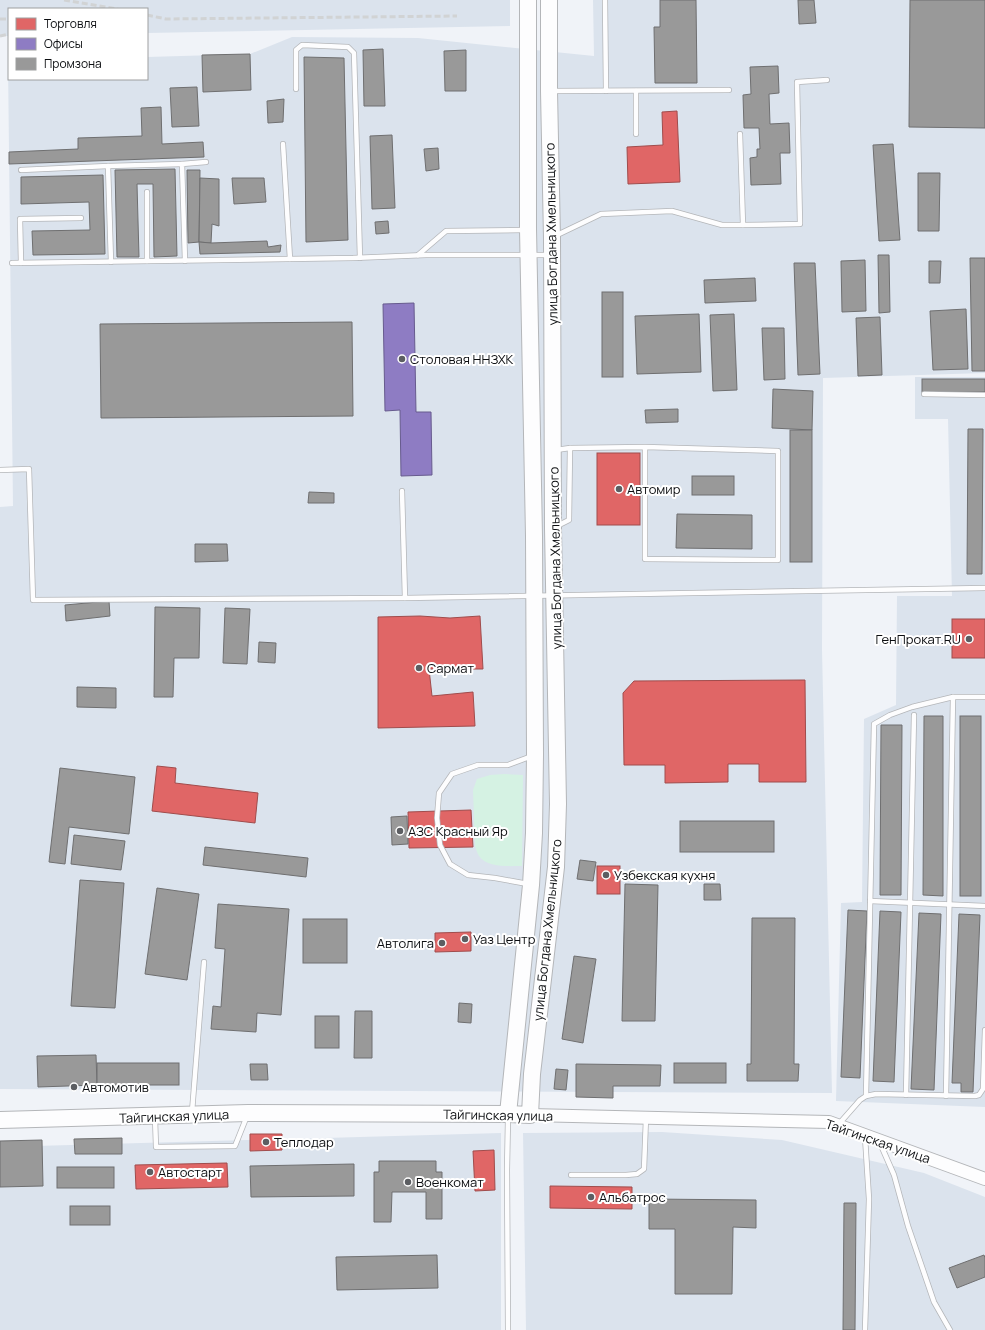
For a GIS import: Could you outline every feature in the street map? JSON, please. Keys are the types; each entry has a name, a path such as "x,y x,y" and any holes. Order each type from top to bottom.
{"highway":[{"name":"улица Богдана Хмельницкого","path":"508,1114 531,885 535,755 530,255 528,230 528,0"},
{"name":"улица Богдана Хмельницкого","path":"530,1115 532,1074 556,867 558,804 553,528 549,0"},
{"path":"534,805 558,804"},
{"name":"Тайгинская улица","path":"0,1120 248,1113 530,1115"}],"main road":[{"name":"Тайгинская улица","path":"530,1115 829,1122 985,1179"}],"lane":[{"path":"605,0 606,91"},
{"path":"296,89 296,50 302,45 348,47 354,53 360,258"},
{"path":"552,238 601,214 672,211 722,225 800,224 797,82 827,80"},
{"path":"549,91 729,90"},
{"path":"636,91 636,134"},
{"path":"740,134 743,225"},
{"path":"283,144 290,259"},
{"path":"21,170 206,162"},
{"path":"182,164 185,260"},
{"path":"108,166 111,262"},
{"path":"147,192 147,261"},
{"path":"21,263 20,219 81,218"},
{"path":"418,255 446,231 528,230"},
{"path":"12,263 360,258 418,255 552,254"},
{"path":"924,394 985,395"},
{"path":"553,450 570,448 645,447 778,451 778,560 645,559 645,447"},
{"path":"553,528 569,520 570,448"},
{"path":"0,470 29,470 33,600 405,598 985,588"},
{"path":"402,491 405,598"},
{"path":"866,1096 874,724 900,711 953,697 985,697"},
{"path":"946,1096 953,697"},
{"path":"906,1095 914,714"},
{"path":"531,885 495,878 468,875 450,864 440,845 437,818 438,793 452,774 478,765 508,765 535,755"},
{"path":"870,902 985,906"},
{"path":"192,1115 204,962"},
{"path":"837,1125 860,1100 866,1096 876,1094 975,1096 982,1092 985,1030"},
{"path":"155,1116 156,1147 235,1146 248,1113"},
{"path":"508,1114 508,1330"},
{"path":"571,1175 626,1176 637,1174 644,1169 646,1118"},
{"path":"865,1135 869,1200 865,1330"},
{"path":"878,1140 894,1175 908,1226 934,1302 950,1330"}],"shaded area":[{"path":"0,0 510,0 510,26 148,33 148,8 8,8 8,36 0,36"},
{"path":"593,0 985,0 985,373 823,378 822,650 832,1093 0,1089 0,507 13,506 8,80 148,80 148,57 250,54 292,37 418,38 594,56"},
{"path":"915,377 985,377 985,1107 836,1101 841,903 862,902 864,719 896,705 897,596 952,596 948,419 915,419"},
{"path":"662,1132 782,1140 924,1173 985,1197 985,1330 526,1330 523,1133"},
{"path":"501,1133 501,1330 0,1330 0,1147"}],"green space":[{"path":"490,775 523,775 522,866 499,866 487,863 479,856 475,846 473,790 477,779"}],"building: Торговля":[{"path":"677,111 680,182 628,184 627,147 663,145 662,112"},
{"name":"Автомир","path":"597,453 640,453 640,525 597,525"},
{"path":"420,616 450,618 480,616 483,669 429,669 432,696 473,692 475,726 378,728 378,617"},
{"name":"ГенПрокат.RU","path":"952,619 985,619 985,658 952,658"},
{"path":"805,680 806,782 759,782 759,764 728,764 728,782 665,783 665,765 624,765 623,693 634,681"},
{"path":"157,766 176,768 175,783 258,793 255,823 152,811"},
{"path":"471,810 473,847 409,848 408,812"},
{"path":"597,866 620,866 620,894 597,894"},
{"path":"471,932 471,951 435,952 435,933"},
{"name":"Теплодар","path":"250,1134 282,1134 282,1150 250,1151"},
{"path":"494,1150 495,1190 475,1191 473,1151"},
{"path":"227,1163 228,1187 136,1189 135,1165"},
{"name":"Альбатрос","path":"550,1186 632,1187 632,1209 550,1208"}],"building: Офисы":[{"path":"414,303 416,412 431,412 432,475 401,476 400,410 385,411 383,304"}],"building: Промзона":[{"path":"660,0 696,0 697,83 655,83 654,27 660,27"},
{"path":"798,0 814,0 816,23 799,24"},
{"path":"910,0 985,0 985,128 909,127"},
{"path":"383,49 385,106 364,106 363,50"},
{"path":"466,50 466,91 445,91 444,51"},
{"path":"250,54 251,90 203,92 202,55"},
{"path":"304,57 344,58 348,240 306,242"},
{"path":"778,66 779,93 769,94 770,124 789,123 790,153 780,153 781,184 751,185 750,158 757,157 757,149 760,149 759,128 744,128 743,95 751,94 750,67"},
{"path":"197,87 199,126 172,127 170,88"},
{"path":"284,99 283,122 268,123 267,101"},
{"path":"161,107 162,144 203,142 204,157 9,164 9,152 78,149 78,138 142,136 141,108"},
{"path":"392,135 395,208 372,209 370,136"},
{"path":"893,144 900,240 879,241 873,145"},
{"path":"438,148 439,169 426,171 424,149"},
{"path":"175,169 177,256 154,257 153,184 137,184 139,257 117,257 115,170"},
{"path":"187,170 200,170 199,242 188,243"},
{"path":"918,173 940,173 939,231 918,231"},
{"path":"103,175 105,254 33,255 32,231 90,230 89,202 21,204 21,177"},
{"path":"200,178 219,179 219,226 212,224 211,243 199,242"},
{"path":"232,178 264,178 266,202 234,204"},
{"path":"388,221 389,233 376,234 375,222"},
{"path":"267,241 268,247 281,245 280,252 200,254 199,242"},
{"path":"878,255 889,255 890,312 879,313"},
{"path":"970,258 985,258 985,371 972,371"},
{"path":"865,260 866,311 842,312 841,261"},
{"path":"929,261 941,261 940,283 929,283"},
{"path":"794,263 815,263 820,374 798,375"},
{"path":"755,278 756,301 705,303 704,280"},
{"path":"602,292 623,292 623,377 602,377"},
{"path":"966,309 968,369 933,370 930,311"},
{"path":"699,314 701,372 637,374 635,316"},
{"path":"734,314 737,390 713,391 710,315"},
{"path":"880,317 882,375 858,376 856,318"},
{"path":"352,322 353,416 101,418 100,324"},
{"path":"762,328 784,328 785,379 764,380"},
{"path":"922,379 985,379 985,392 922,392"},
{"path":"773,389 813,391 812,430 772,428"},
{"path":"678,409 678,422 646,423 645,410"},
{"path":"968,429 983,429 982,574 967,574"},
{"path":"790,430 812,430 812,562 790,562"},
{"path":"692,476 734,476 734,495 692,495"},
{"path":"309,492 334,493 334,503 308,503"},
{"path":"677,514 752,515 752,549 676,548"},
{"path":"195,544 227,544 228,561 195,562"},
{"path":"109,601 110,616 66,621 65,605"},
{"path":"155,607 200,608 199,658 174,658 173,697 154,697"},
{"path":"225,608 250,609 247,664 223,663"},
{"path":"259,642 276,643 275,663 258,662"},
{"path":"77,687 116,688 116,708 77,707"},
{"path":"924,716 943,716 943,896 923,895"},
{"path":"960,716 981,716 981,896 960,896"},
{"path":"881,725 902,725 901,895 880,895"},
{"path":"60,768 135,777 129,834 69,827 65,864 49,862"},
{"name":"АЗС Красный Яр","path":"407,816 408,844 392,845 391,817"},
{"path":"680,821 774,821 774,852 680,852"},
{"path":"74,835 125,841 121,870 71,864"},
{"path":"205,847 308,858 306,877 203,865"},
{"path":"580,860 596,862 593,881 577,879"},
{"path":"80,880 124,883 115,1008 71,1006"},
{"path":"625,884 658,885 655,1021 622,1021"},
{"path":"704,884 720,884 721,900 704,900"},
{"path":"157,888 199,894 187,980 145,974"},
{"path":"218,904 289,909 281,1015 257,1013 256,1032 211,1029 213,1006 221,1007 225,949 215,948"},
{"path":"848,910 867,911 860,1078 841,1077"},
{"path":"880,911 901,912 894,1082 873,1081"},
{"path":"919,913 941,914 934,1090 911,1089"},
{"path":"959,914 980,915 973,1092 961,1092 961,1083 952,1083"},
{"path":"752,918 795,918 794,1064 799,1064 798,1081 747,1081 747,1064 751,1064"},
{"path":"303,919 347,919 347,963 303,963"},
{"path":"574,956 596,959 583,1043 562,1039"},
{"path":"459,1003 472,1004 471,1023 458,1022"},
{"path":"355,1011 372,1011 372,1058 354,1058"},
{"path":"315,1016 339,1016 339,1048 315,1048"},
{"path":"96,1055 97,1085 38,1087 37,1056"},
{"path":"97,1063 179,1063 179,1085 97,1085"},
{"path":"674,1063 726,1063 726,1083 674,1083"},
{"path":"250,1064 267,1064 268,1080 251,1080"},
{"path":"576,1064 661,1065 660,1086 613,1086 613,1098 576,1097"},
{"path":"556,1069 568,1070 566,1090 554,1089"},
{"path":"122,1138 122,1154 75,1154 74,1139"},
{"path":"42,1140 43,1186 0,1187 0,1141"},
{"name":"Военкомат","path":"379,1161 436,1161 436,1172 442,1172 442,1219 426,1219 426,1192 392,1192 391,1222 374,1222 374,1172 379,1172"},
{"path":"354,1164 354,1196 251,1197 250,1166"},
{"path":"57,1167 114,1167 114,1188 57,1188"},
{"path":"649,1199 756,1200 756,1228 733,1227 732,1294 675,1294 675,1229 649,1229"},
{"path":"844,1203 856,1203 855,1330 843,1330"},
{"path":"70,1206 110,1206 110,1225 70,1225"},
{"path":"437,1255 438,1288 337,1290 336,1257"},
{"path":"984,1255 985,1277 957,1288 949,1268"}],"railway":[{"path":"64,0 112,8"},
{"path":"148,15 166,19 457,16"},
{"path":"0,19 8,19"},
{"path":"0,36 8,34"}],"place":[{"name":"Столовая ННЗХК","path":"402,359"},
{"name":"Автомир","path":"619,489"},
{"name":"ГенПрокат.RU","path":"969,639"},
{"name":"Сармат","path":"419,668"},
{"name":"АЗС Красный Яр","path":"400,831"},
{"name":"Узбекская кухня","path":"606,875"},
{"name":"Уаз Центр","path":"465,939"},
{"name":"Автолига","path":"442,943"},
{"name":"Автомотив","path":"74,1087"},
{"name":"Теплодар","path":"266,1142"},
{"name":"Автостарт","path":"150,1172"},
{"name":"Военкомат","path":"408,1182"},
{"name":"Альбатрос","path":"591,1197"}]}
